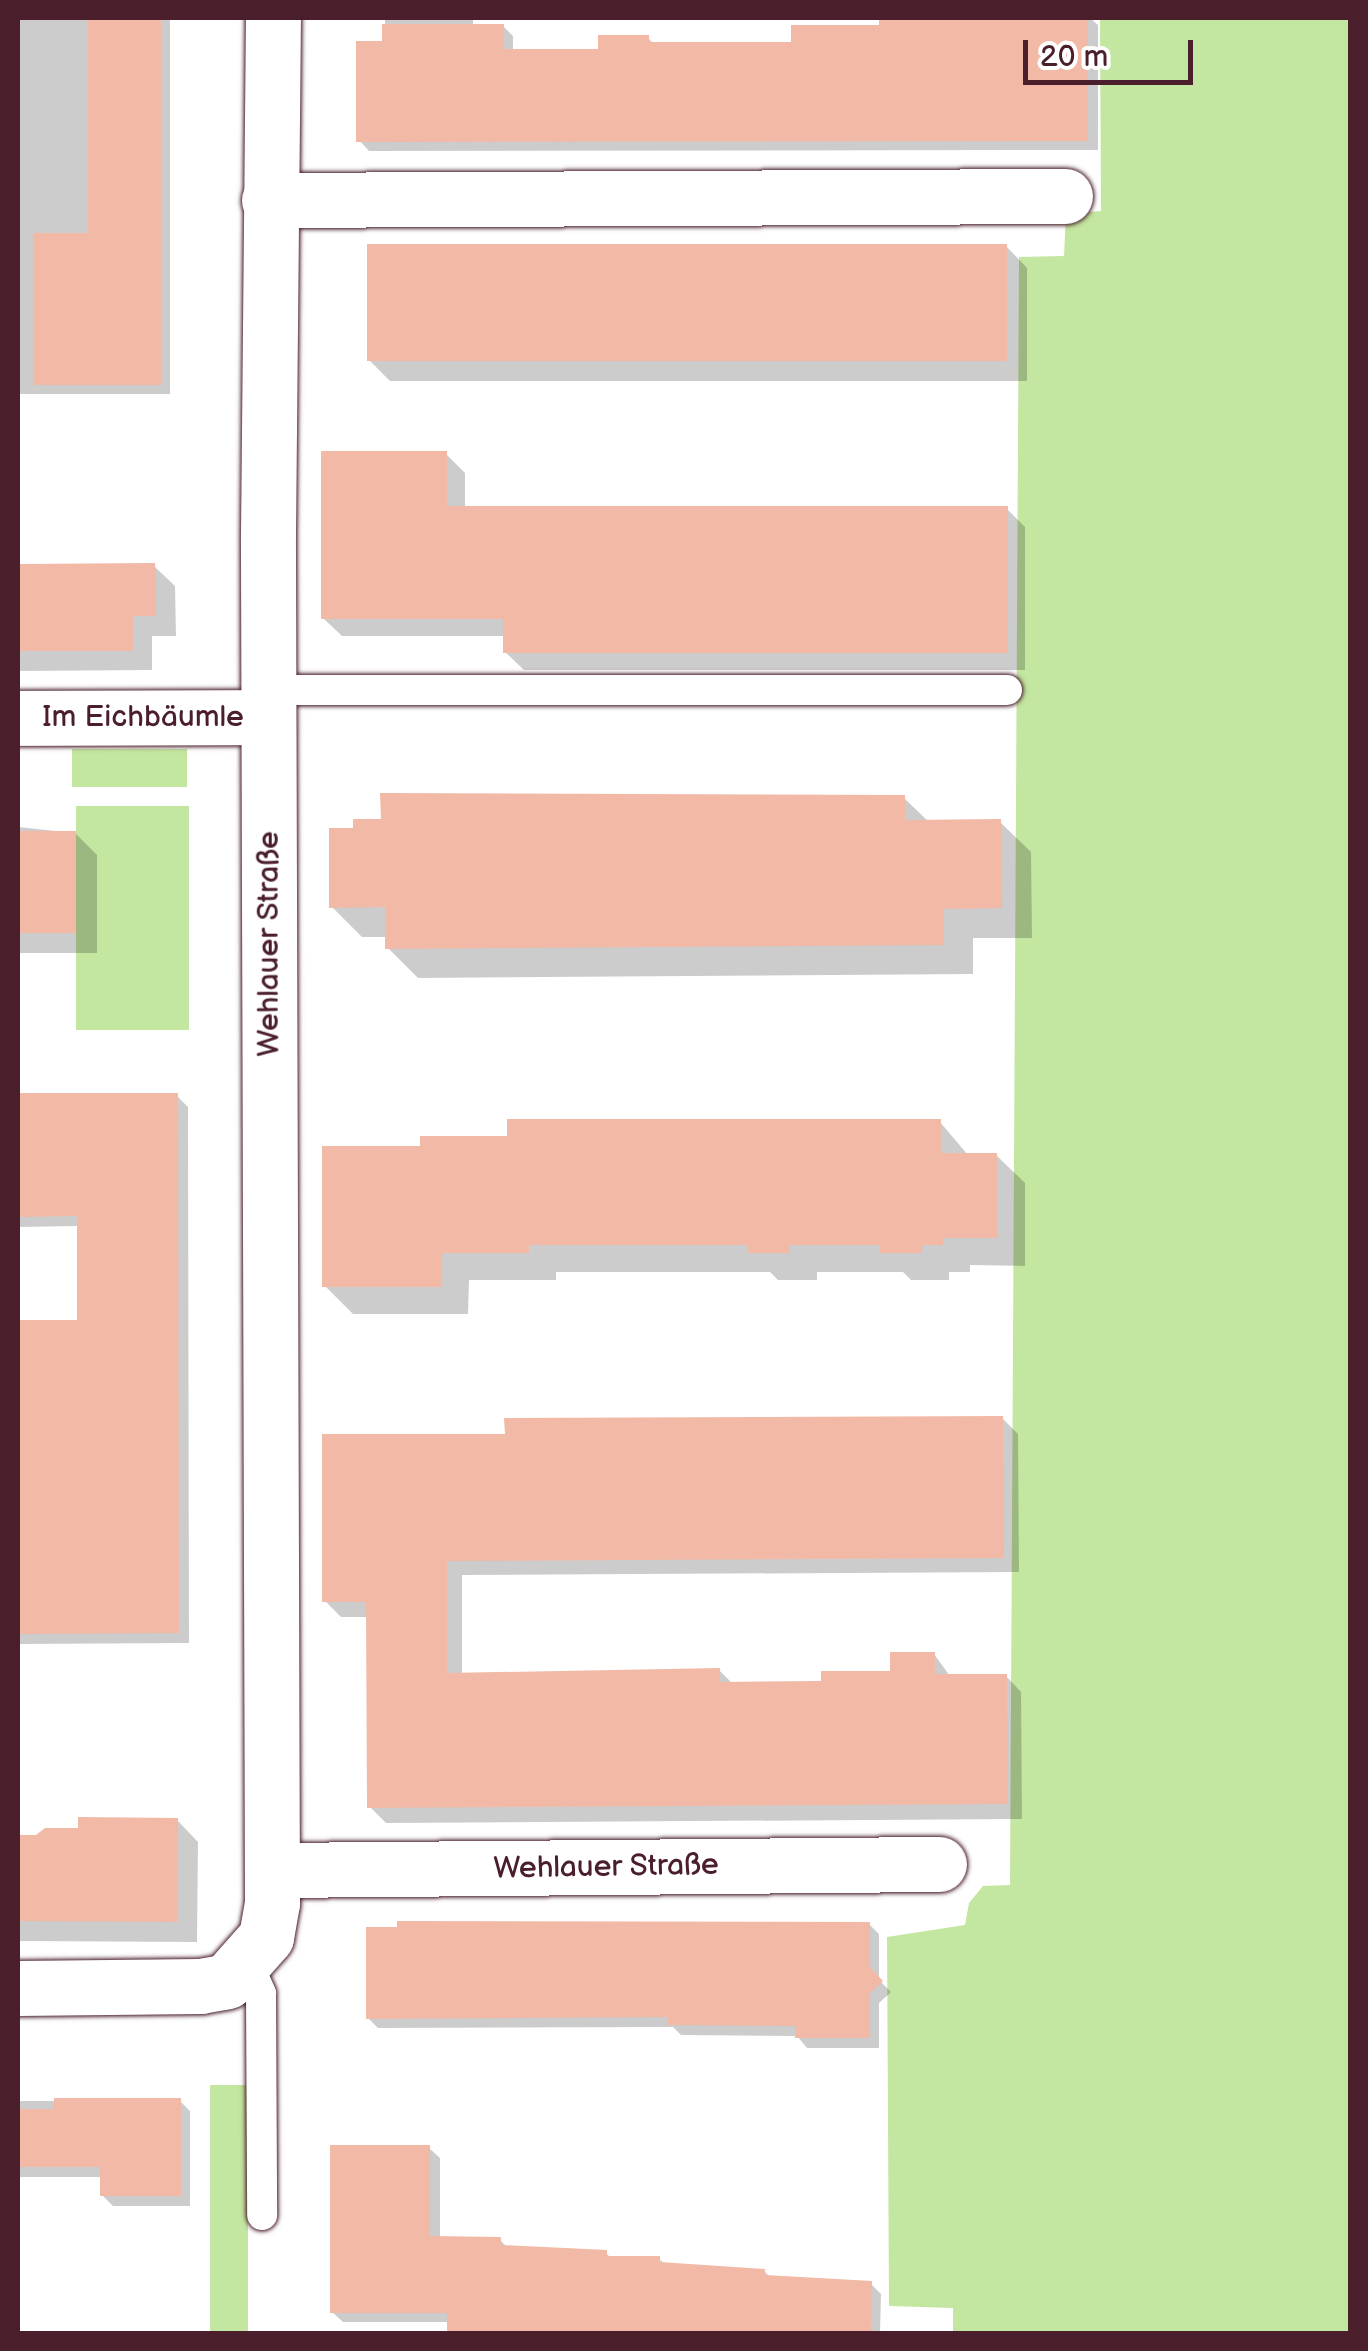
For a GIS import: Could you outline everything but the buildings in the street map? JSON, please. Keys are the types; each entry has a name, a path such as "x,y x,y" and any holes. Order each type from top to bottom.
{"street":[{"name":"Wehlauer Straße","path":"247,1962 266,1937 274,1870 268,704 273,18"},
{"path":"269,200 1065,196"},
{"name":"Im Eichbäumle","path":"18,718 268,704"},
{"name":"Wehlauer Straße","path":"274,1870 939,1864"},
{"path":"18,1988 200,1986 227,1981 247,1962"}],"lane":[{"path":"268,704 1007,690"},
{"path":"247,1962 261,1994 262,2215"}],"green space":[{"path":"1100,18 1350,18 1350,2333 953,2333 953,2308 889,2306 887,1937 965,1925 969,1903 983,1886 1010,1885 1019,257 1064,256 1066,214 1101,211"},
{"path":"72,749 187,749 187,787 72,787"},
{"path":"76,806 189,806 189,1030 76,1030"},
{"path":"210,2085 248,2085 248,2334 210,2334"}]}
